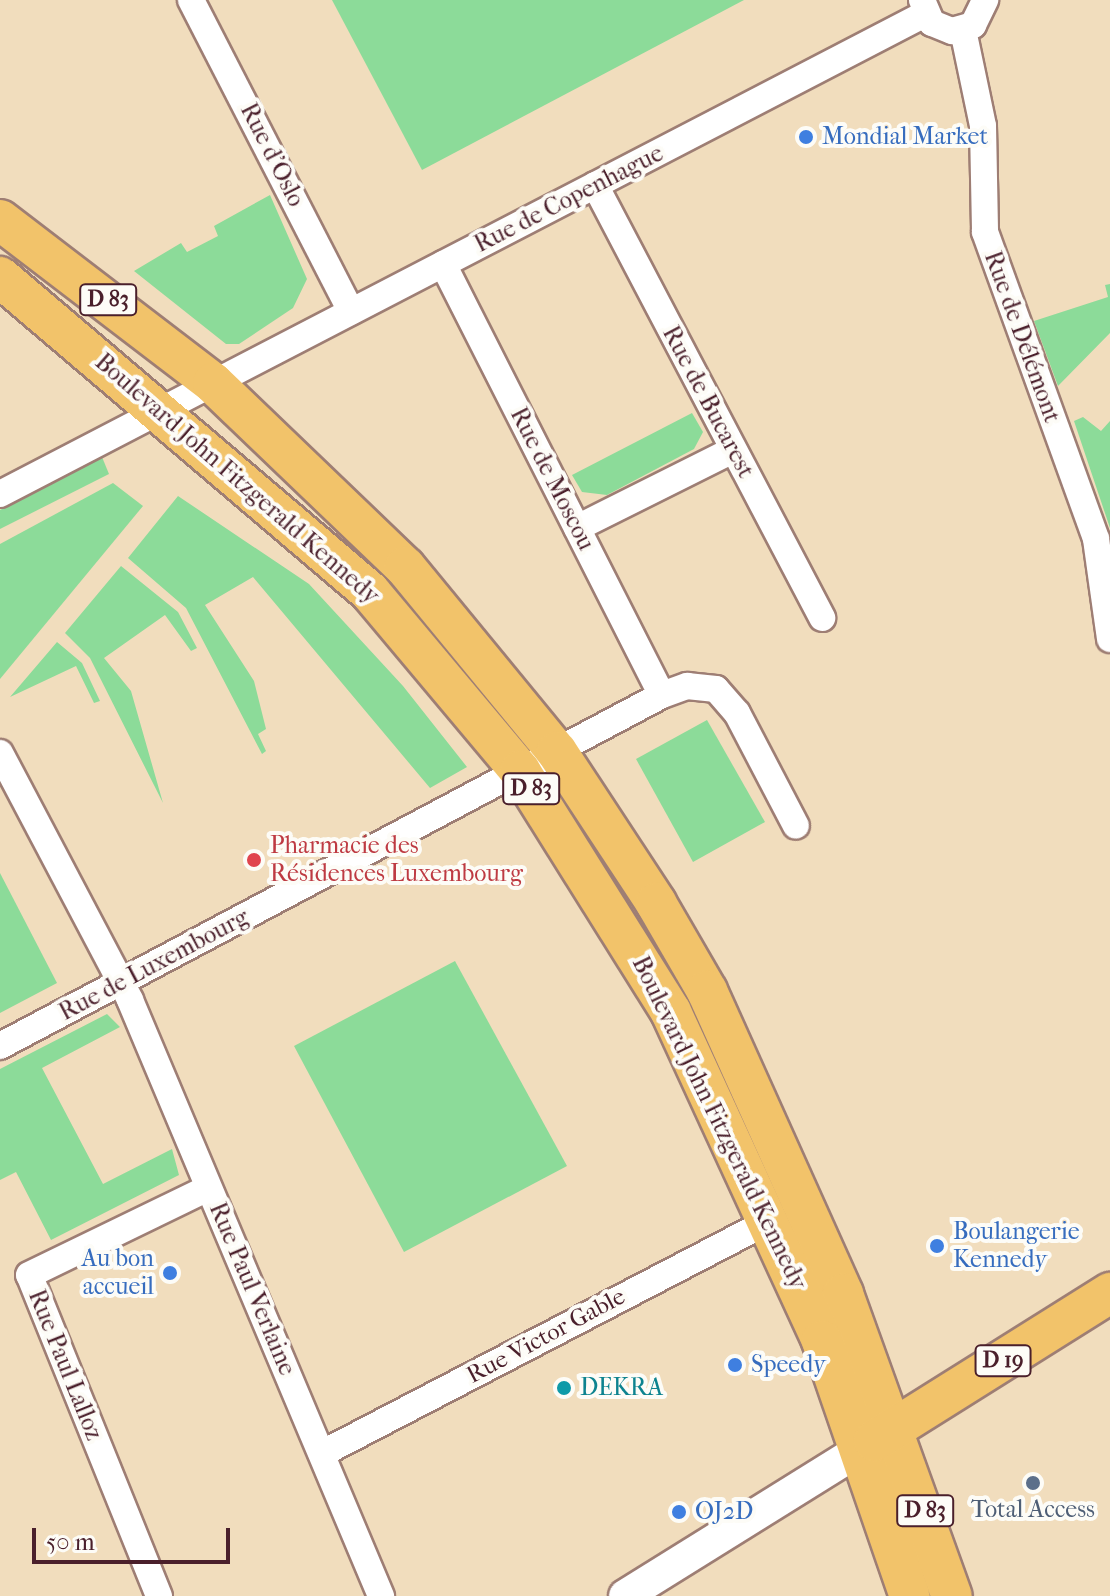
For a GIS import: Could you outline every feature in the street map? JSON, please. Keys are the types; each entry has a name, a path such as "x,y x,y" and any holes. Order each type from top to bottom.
{"main road":[{"name":"Boulevard John Fitzgerald Kennedy","path":"0,220 213,383 405,567 557,752 656,903 707,991 843,1294 895,1428"},
{"name":"Boulevard John Fitzgerald Kennedy","path":"0,277 370,592 520,771 671,1012 822,1341 861,1449"},
{"name":"D 19","path":"861,1449 1110,1293"},
{"name":"D 83","path":"895,1428 952,1596"},
{"name":"D 83","path":"861,1449 910,1596"}],"street":[{"name":"Rue d'Oslo","path":"191,0 351,311"},
{"path":"923,7 941,29 963,30 981,16 985,0"},
{"name":"Rue de Copenhague","path":"0,494 595,185 923,7"},
{"name":"Rue de Délémont","path":"963,30 983,126 985,232 1096,539 1110,639"},
{"name":"Rue de Bucarest","path":"595,185 822,618"},
{"name":"Rue de Moscou","path":"443,264 662,695"},
{"path":"577,528 733,450"},
{"path":"520,771 662,695 687,686 716,689 737,713 796,826"},
{"name":"Rue Paul Verlaine","path":"0,753 121,981 381,1596"},
{"name":"Rue de Luxembourg","path":"0,1046 520,771"},
{"name":"Rue Paul Lalloz","path":"159,1596 29,1275 208,1188"},
{"name":"Rue Victor Gable","path":"323,1453 769,1221"},
{"path":"625,1596 861,1449"}],"green space":[{"path":"332,0 744,0 422,170"},
{"path":"270,195 307,279 293,308 239,344 226,344 134,271 181,243 187,252 218,236 214,226"},
{"path":"1110,284 1110,333 1058,386 1034,321 1108,297 1105,285"},
{"path":"692,413 703,432 694,449 607,495 582,492 572,475"},
{"path":"1083,417 1101,431 1110,421 1110,528 1074,421"},
{"path":"102,457 109,474 0,529 0,510"},
{"path":"113,483 143,506 0,679 0,544"},
{"path":"178,496 309,584 403,686 467,767 430,788 253,577 205,605 254,681 266,729 258,734 266,751 262,754 186,608 128,558"},
{"path":"121,566 178,612 197,648 191,651 165,615 104,658 131,691 163,803 90,658 65,633"},
{"path":"57,642 82,663 100,701 94,703 76,666 10,697"},
{"path":"707,720 765,822 693,862 636,759"},
{"path":"0,873 57,983 0,1013"},
{"path":"455,961 567,1166 404,1252 294,1046"},
{"path":"107,1014 120,1027 42,1068 103,1184 172,1149 179,1175 51,1240 16,1172 0,1180 0,1069"}],"place":[{"name":"Mondial Market","path":"806,137"},
{"name":"Pharmacie des Résidences Luxembourg","path":"254,860"},
{"name":"Boulangerie Kennedy","path":"937,1246"},
{"name":"Au bon accueil","path":"170,1273"},
{"name":"Speedy","path":"735,1365"},
{"name":"DEKRA","path":"564,1388"},
{"name":"Total Access","path":"1033,1483"},
{"name":"OJ2D","path":"679,1512"}]}
